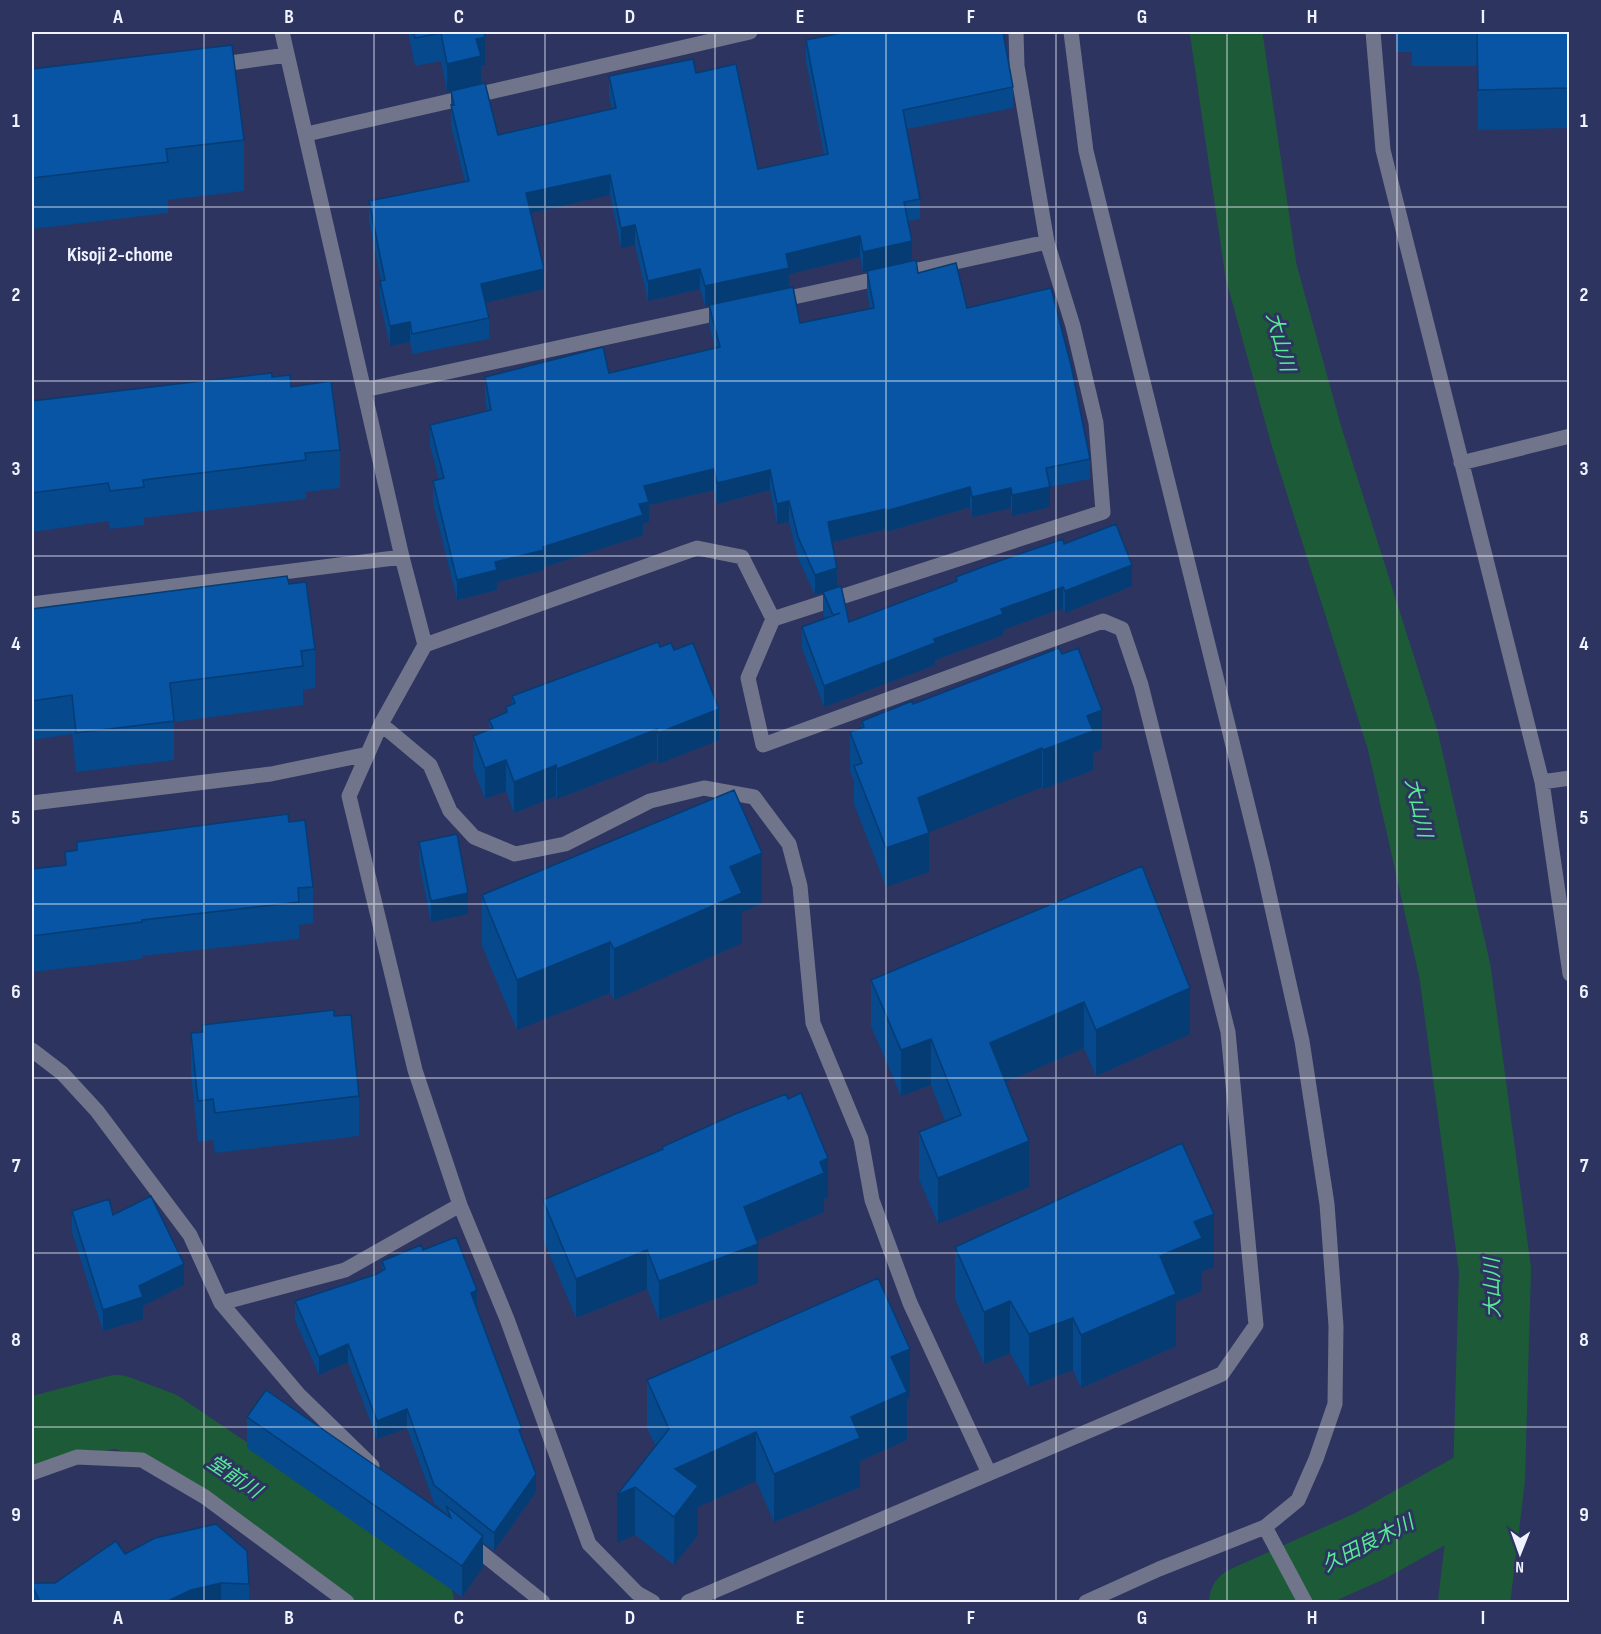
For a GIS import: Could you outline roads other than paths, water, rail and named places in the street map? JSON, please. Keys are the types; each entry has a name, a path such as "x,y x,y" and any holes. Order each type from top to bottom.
{"street":[{"path":"282,32 402,557 425,645"},
{"path":"307,134 750,32"},
{"path":"688,1602 1222,1374 1256,1325 1228,1032 1141,684 1122,629 1102,621 763,745 748,678 773,619 1103,512 1096,423 1074,326 1047,242 1017,66 1016,32"},
{"path":"1071,32 1086,151 1259,851 1299,1030 1327,1204 1336,1326 1335,1404 1316,1459 1298,1500 1265,1527 1159,1569 1086,1602"},
{"path":"1373,32 1383,150 1542,782 1569,974"},
{"path":"206,67 287,56"},
{"path":"364,390 1047,242"},
{"path":"1461,463 1569,436"},
{"path":"652,1602 637,1593 589,1544 507,1319 460,1205 415,1070 349,796 381,724 425,645 697,548 742,557 773,619"},
{"path":"32,604 402,557"},
{"path":"381,724 430,765 450,811 474,837 515,854 565,844 650,801 693,790 704,788 754,797 789,844 800,886 813,1023 861,1138 872,1200 910,1303 989,1473"},
{"path":"32,802 271,774 368,754"},
{"path":"1542,782 1569,778"},
{"path":"32,1050 62,1073 97,1111 169,1206 190,1235 221,1303 300,1396 354,1452 381,1473"},
{"path":"221,1303 345,1270 460,1205"},
{"path":"32,1473 77,1457 142,1460 205,1497 347,1602"},
{"path":"1265,1527 1305,1602"},
{"path":"453,1531 543,1602"}],"waterway":[{"name":"大山川","path":"1226,32 1261,271 1307,438 1403,741 1455,972 1495,1270 1489,1479 1474,1602"},
{"name":"堂前川","path":"32,1433 117,1411 160,1427 418,1602"},
{"name":"久田良木川","path":"1245,1602 1370,1546 1489,1479"}],"district":[{"name":"Kisoji 2-chome","path":"120,255"}]}
